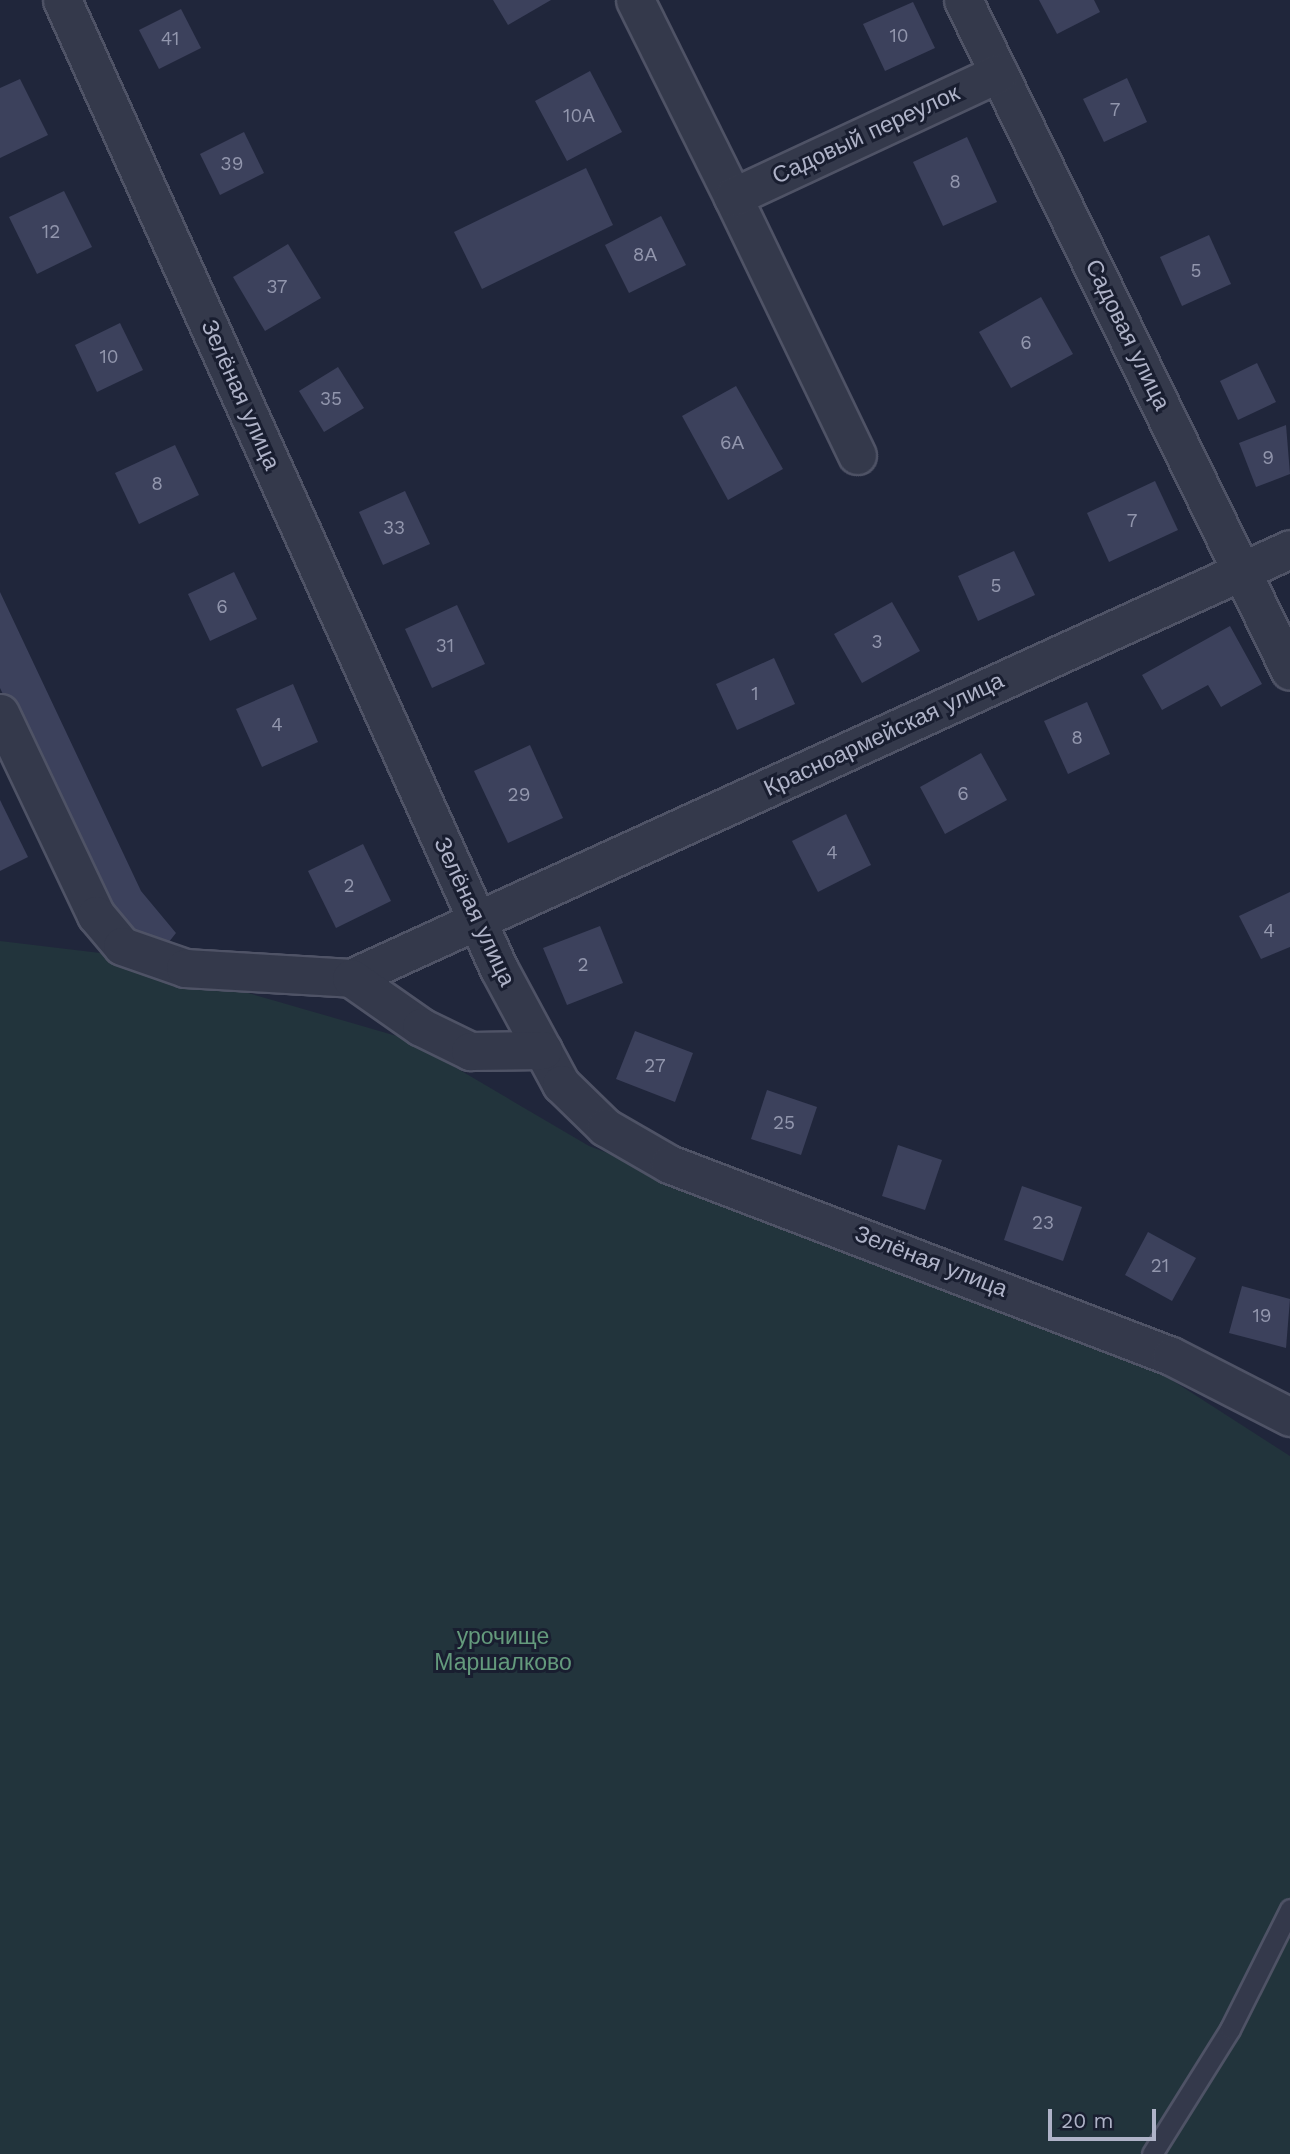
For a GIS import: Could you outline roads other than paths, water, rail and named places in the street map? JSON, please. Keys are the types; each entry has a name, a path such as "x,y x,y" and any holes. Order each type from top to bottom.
{"street":[{"name":"Зелёная улица","path":"62,0 478,922 561,1084 605,1127 669,1164 1171,1356 1233,1392 1290,1417"},
{"path":"635,0 856,455"},
{"name":"Садовая улица","path":"963,0 1290,671"},
{"name":"Садовый переулок","path":"733,197 999,73"},
{"name":"Красноармейская улица","path":"351,978 1290,548"},
{"path":"0,713 96,915 122,947 185,968 351,978 421,1027 470,1051 543,1050"}],"lane":[{"path":"1152,2154 1230,2029 1290,1909"}],"park label":[{"name":"урочище Маршалково","path":"503,1650"}]}
